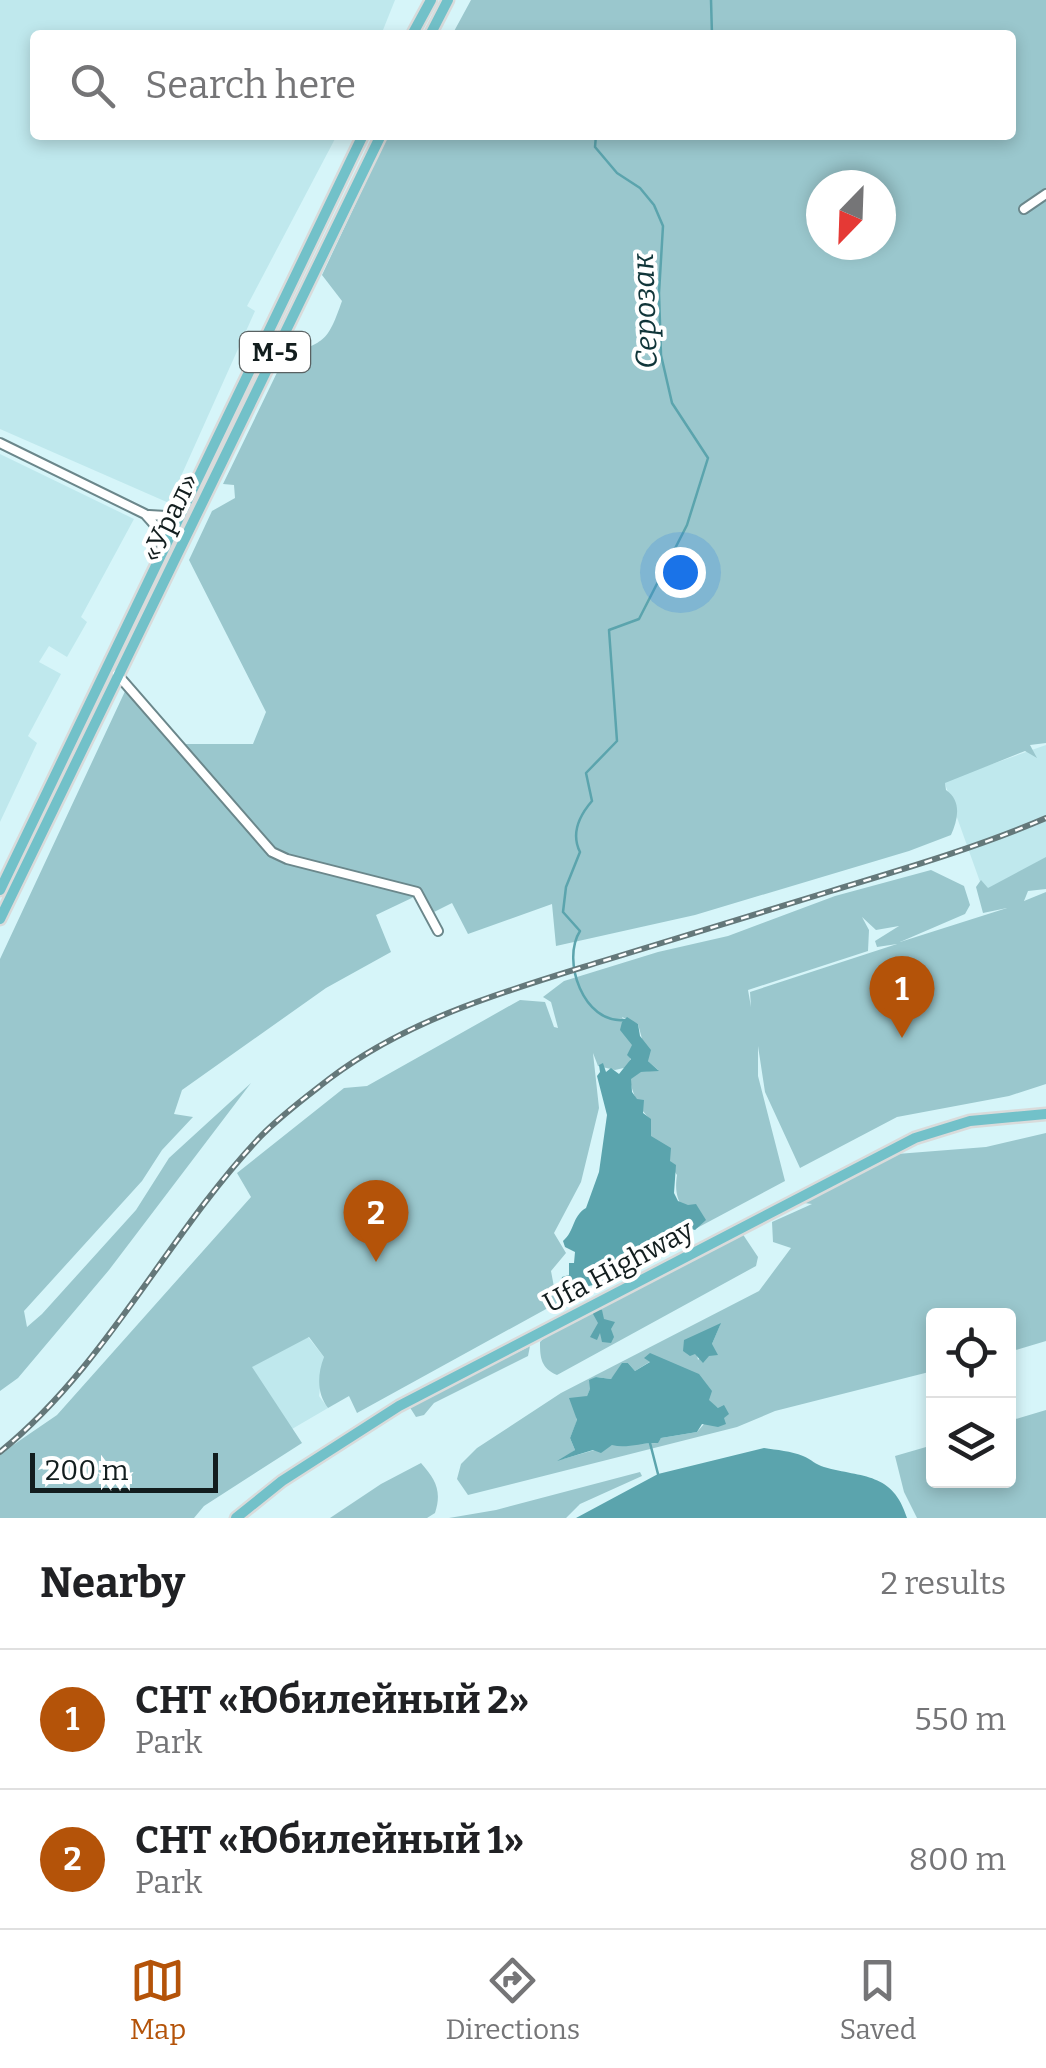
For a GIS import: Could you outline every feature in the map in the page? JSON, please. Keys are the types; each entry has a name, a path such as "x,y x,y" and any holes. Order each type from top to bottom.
{"main road":[{"path":"415,30 430,0"},
{"path":"433,30 448,0"},
{"name":"«Урал»","path":"0,890 361,140"},
{"name":"«Урал»","path":"0,920 379,140"},
{"name":"Ufa Highway","path":"236,1518 282,1481 399,1406 915,1138 970,1121 1046,1114"}],"street":[{"path":"1024,209 1046,194"},
{"path":"0,444 145,514 174,513 192,491"},
{"path":"145,514 161,532 161,556"},
{"path":"117,674 272,852 417,892 438,930"}],"shaded area":[{"path":"0,0 395,0 383,30 30,30 30,140 334,140 247,306 255,311 169,503 0,429"},
{"path":"471,0 1046,0 1046,743 1030,745 1037,758 1025,751 945,783 957,811 951,835 695,915 556,946 552,904 468,934 452,903 430,914 420,895 276,852 183,744 253,744 266,712 189,560 212,511 235,498 234,485 223,484 286,354 324,338 342,301 322,275 386,140 1016,140 1016,30 455,30"},
{"path":"0,454 134,519 81,617 87,622 67,657 49,646 39,662 61,674 28,736 37,743 0,822"},
{"path":"127,687 271,858 416,896 376,915 391,952 326,988 182,1090 174,1114 193,1117 162,1150 142,1181 24,1311 27,1327 136,1210 169,1158 251,1083 109,1270 18,1378 0,1391 0,959"},
{"path":"1046,745 1046,864 984,893 944,781"},
{"path":"1046,857 1046,889 1028,891 1024,901 1046,892 1046,1084 1009,1096 897,1117 800,1168 765,1092 758,1046 758,1076 785,1181 697,1228 680,1204 677,1175 650,1136 651,1120 640,1107 631,1085 630,1079 640,1072 658,1070 648,1061 638,1024 622,1017 635,1043 628,1067 615,1070 598,1066 593,1053 599,1108 581,1182 554,1233 566,1253 551,1271 557,1303 357,1413 349,1396 328,1408 324,1403 319,1384 324,1357 309,1337 252,1367 302,1443 204,1506 194,1518 0,1518 0,1454 57,1415 251,1197 237,1173 344,1088 367,1086 520,1000 545,1002 554,1027 558,1028 551,1002 543,997 564,981 658,952 728,936 835,896 931,870 964,886 970,905 965,914 900,942 1007,908 983,913 976,887 981,880 988,888","holes":["862,917 876,930 899,926 875,941 877,947 897,944 750,992 751,1007 748,990 868,951 869,930"]},
{"path":"627,1017 638,1024 640,1036 651,1050 648,1061 659,1071 641,1072 631,1079 632,1092 637,1099 644,1100 643,1113 651,1119 651,1136 671,1148 678,1201 696,1204 706,1220 695,1230 688,1228 685,1235 585,1287 582,1294 576,1291 557,1302 562,1277 569,1275 569,1263 574,1263 575,1252 565,1247 563,1241 586,1208 599,1172 607,1115 597,1076 599,1065 603,1063 606,1072 611,1068 619,1074 631,1059 627,1055 632,1045 620,1030"},
{"path":"1046,1133 1046,1341 1016,1350 1016,1308 926,1308 926,1373 775,1411 737,1427 468,1495 457,1479 461,1464 477,1448 561,1393 759,1291 791,1248 773,1242 772,1222 812,1204 797,1202 897,1154 986,1147","holes":["720,1325 712,1344 698,1360 694,1337","651,1361 718,1408 697,1432 661,1438 657,1443 612,1445 563,1459 575,1450 570,1438 577,1421 574,1406 587,1396 596,1377 611,1379 628,1363 635,1371"]},
{"path":"742,1233 758,1257 756,1266 557,1375 545,1366 540,1342 545,1337"},
{"path":"594,1307 602,1310 604,1319 615,1322 611,1343 602,1342 600,1333 597,1340 590,1337 598,1323"},
{"path":"721,1323 712,1344 718,1355 709,1356 703,1363 695,1354 690,1356 683,1351 684,1340"},
{"path":"308,1337 324,1357 319,1396 328,1408 292,1429 251,1367"},
{"path":"530,1346 528,1356 434,1403 424,1415 416,1417 409,1406"},
{"path":"650,1353 699,1374 712,1391 709,1400 718,1408 724,1405 729,1414 724,1418 726,1424 702,1424 697,1432 661,1438 658,1443 612,1445 601,1453 593,1450 557,1461 575,1450 570,1438 577,1420 569,1398 587,1396 589,1380 611,1379 622,1363 628,1363 635,1371 650,1362 644,1358"},
{"path":"1046,1410 1046,1518 917,1518 904,1492 895,1456 926,1447 926,1488 1016,1488 1016,1419"},
{"path":"764,1448 794,1453 821,1466 875,1479 894,1492 907,1518 576,1518 658,1474"},
{"path":"421,1463 438,1492 435,1513 427,1518 330,1518 381,1484"},
{"path":"640,1472 642,1476 580,1504 566,1518 449,1518 496,1510"}],"waterway":[{"name":"Серозак","path":"711,0 712,30"},
{"name":"Серозак","path":"596,140 595,147 617,173 640,188 654,205 663,226 661,355 672,403 708,458 687,525 639,619 609,630 617,741 586,773 592,801 578,825 576,839 580,852 566,887 563,912 580,931 573,958 580,988 598,1012 610,1019 624,1020"},
{"path":"650,1443 658,1474"}],"railway":[{"path":"0,1452 73,1380 195,1216 260,1137 360,1057 427,1022 497,994 939,858 1046,818"}],"place":[{"name":"СНТ «Юбилейный 2»","path":"902,1038"},
{"name":"СНТ «Юбилейный 1»","path":"376,1262"}]}
